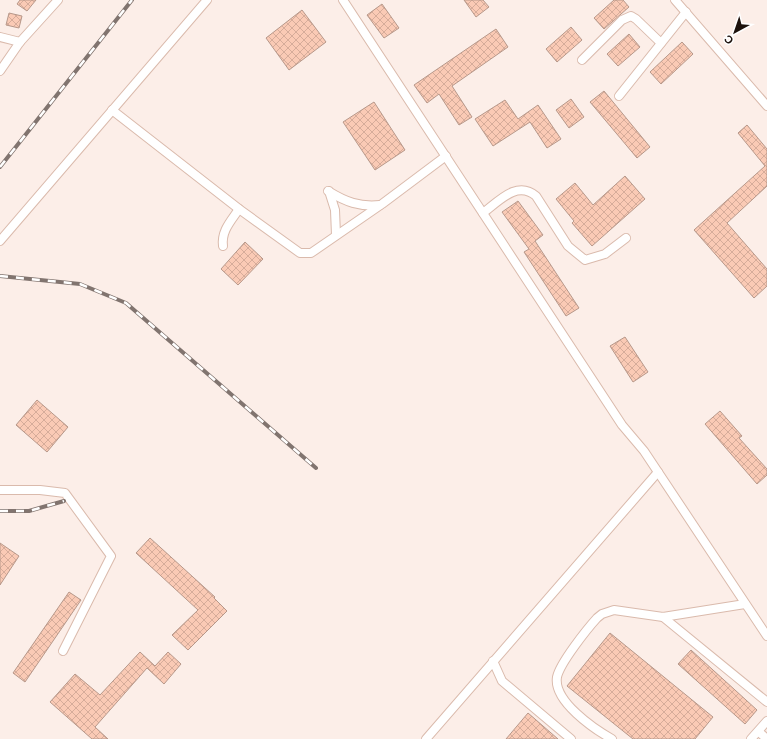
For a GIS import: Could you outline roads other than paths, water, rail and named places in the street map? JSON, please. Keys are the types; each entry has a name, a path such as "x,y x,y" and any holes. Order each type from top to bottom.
{"street":[{"path":"0,71 20,42 58,0"},
{"path":"0,241 207,0"},
{"path":"343,0 622,425 644,451 767,636"},
{"path":"675,0 767,106"},
{"path":"619,96 686,12"},
{"path":"582,60 622,20 631,16 661,43"},
{"path":"0,37 20,42"},
{"path":"112,110 239,209 300,253 311,253 382,204 446,156"},
{"path":"483,213 509,194 520,189 529,190 536,196 568,246 585,260 605,254 626,238"},
{"path":"336,235 335,210 328,191 355,205 366,206 382,204"},
{"path":"223,246 222,239 225,230 239,209"},
{"path":"426,739 658,472"},
{"path":"0,490 40,490 66,493 111,556 63,651"},
{"path":"612,739 594,729 570,706 558,690 557,677 561,667 592,624 602,614 614,610 663,617 745,604"},
{"path":"663,617 767,702"},
{"path":"493,661 502,682 571,739"},
{"path":"751,739 759,732 767,721"},
{"path":"759,732 767,739"}],"railway":[{"path":"0,167 132,0"},
{"path":"0,276 80,284 126,303 316,468"},
{"path":"0,511 29,511 64,501"}]}
